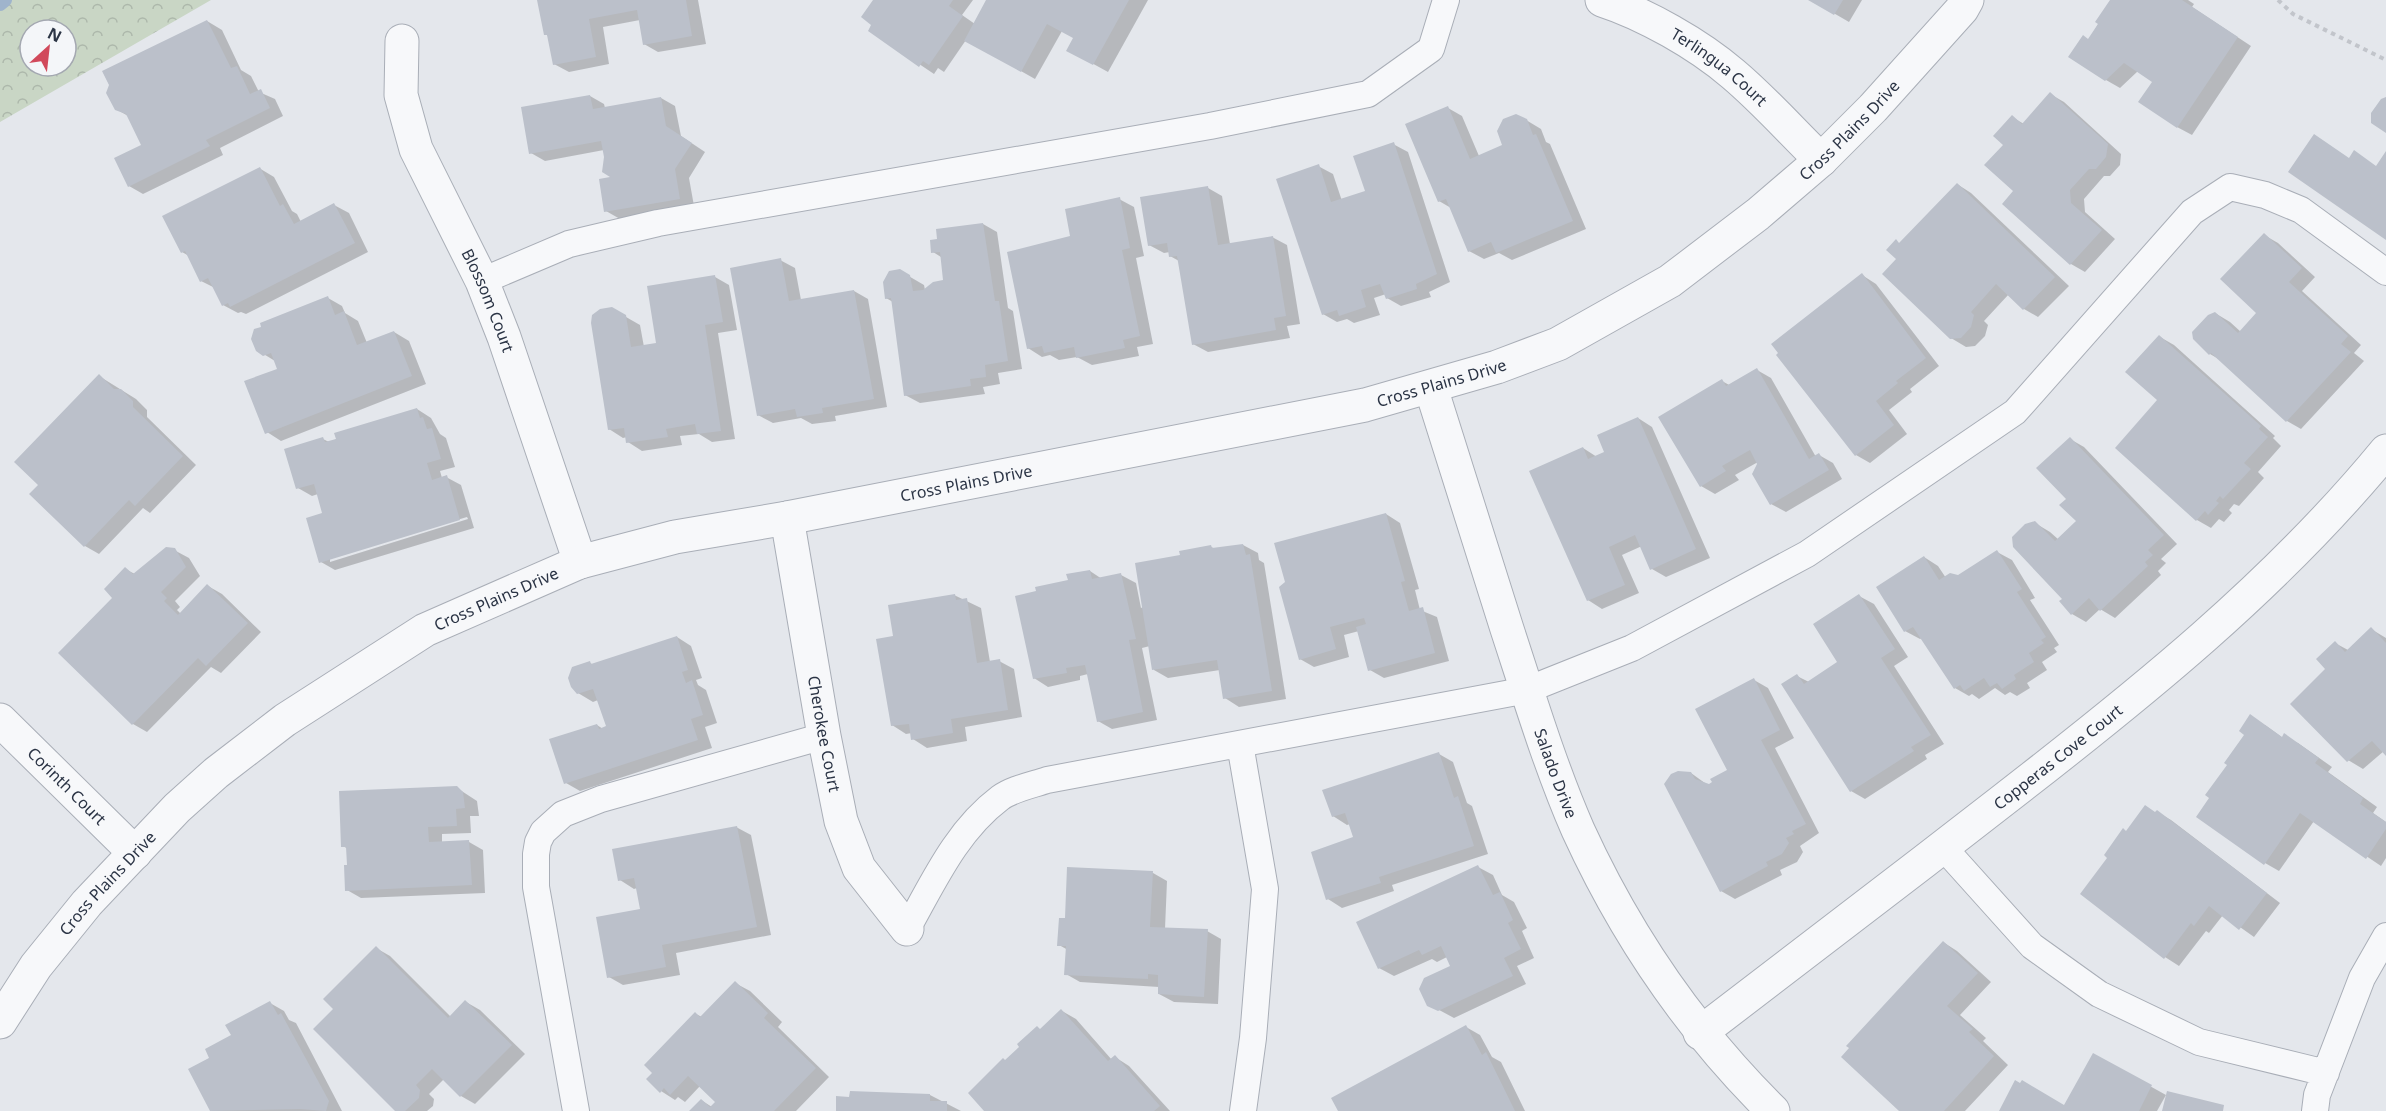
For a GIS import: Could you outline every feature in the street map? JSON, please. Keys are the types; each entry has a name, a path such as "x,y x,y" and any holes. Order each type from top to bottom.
{"street":[{"name":"Terlingua Court","path":"1602,0 1652,22 1693,45 1732,73 1821,160"},
{"name":"Cross Plains Drive","path":"0,1022 36,966 87,903 177,808 216,773 285,720 425,630 580,562 675,537 787,518 1365,405 1431,388 1558,344 1670,281 1758,214 1821,160 1873,108 1968,0"},
{"name":"Blossom Court","path":"402,41 401,95 416,149 482,281 530,407 580,562"},
{"name":"Salado Drive","path":"1431,388 1527,690 1578,830 1613,899 1655,969 1700,1033 1773,1111"},
{"name":"Copperas Cove Court","path":"1700,1033 2101,725 2181,658 2268,579 2386,451"},
{"name":"Cherokee Court","path":"787,518 824,736 841,821 859,868 907,929"},
{"name":"Corinth Court","path":"0,720 135,852"}],"lane":[{"path":"482,281 569,244 658,223 1210,126 1368,94 1431,49 1446,0"},
{"path":"907,929 945,862 969,827 1001,797 1047,780 1527,690 1632,648 1807,554 2015,412 2192,212 2230,187 2265,195 2301,210 2386,272"},
{"path":"576,1111 536,887 536,854 543,832 563,814 601,799 824,736"},
{"path":"1240,744 1265,889 1253,1038 1243,1111"},
{"path":"1943,847 2032,946 2099,994 2199,1042 2326,1073"},
{"path":"2315,1111 2317,1095 2361,978 2386,936"}],"path":[{"path":"2278,0 2293,14 2386,60"}],"green space":[{"path":"0,0 211,0 78,77 78,18 18,18 18,78 76,78 0,122"}],"building":[{"path":"537,0 686,0 692,36 643,45 637,10 589,19 596,57 553,65"},
{"path":"873,0 953,0 949,6 963,16 929,65 923,61 919,67 868,31 871,25 861,17"},
{"path":"986,0 1129,0 1093,65 1066,51 1073,38 1047,24 1021,72 964,41"},
{"path":"1808,0 1843,0 1834,15"},
{"path":"2110,0 2182,0 2238,37 2177,128 2138,102 2152,82 2124,63 2105,81 2068,57 2083,35 2088,39 2098,24 2095,22"},
{"path":"207,20 231,68 237,66 250,94 261,89 270,108 206,140 210,146 128,187 114,158 141,145 126,114 115,110 106,93 109,85 102,71"},
{"path":"2050,92 2108,144 2106,157 2096,169 2089,169 2070,190 2071,203 2102,230 2070,265 2002,204 2013,191 1984,165 2003,145 1993,136 2012,115 2022,124"},
{"path":"590,95 593,109 661,97 666,126 692,143 675,169 680,199 604,212 599,179 610,177 602,172 604,157 601,141 529,154 521,107"},
{"path":"2386,97 2386,133 2371,123 2371,113 2381,99"},
{"path":"1448,106 1470,159 1502,145 1497,131 1503,119 1516,114 1527,119 1533,135 1536,134 1573,221 1496,253 1491,242 1468,252 1446,199 1438,202 1405,124"},
{"path":"2314,134 2349,158 2354,150 2376,166 2386,151 2386,240 2288,172"},
{"path":"1394,142 1437,274 1416,284 1417,289 1386,299 1380,284 1361,290 1366,307 1339,316 1337,310 1322,315 1276,179 1319,164 1331,202 1365,191 1353,156"},
{"path":"260,167 280,206 283,204 294,224 334,203 355,243 230,307 228,303 222,306 208,278 200,282 185,251 181,253 162,216"},
{"path":"1957,183 2055,277 2023,310 1996,284 1971,312 1974,315 1971,327 1961,338 1950,339 1882,274 1896,259 1886,250 1896,239 1899,243"},
{"path":"1208,186 1218,245 1273,236 1286,316 1274,318 1276,330 1192,345 1177,256 1169,257 1167,243 1148,246 1140,197"},
{"path":"1120,197 1130,248 1122,250 1140,336 1123,340 1125,348 1076,358 1074,347 1044,353 1042,346 1027,349 1007,252 1070,236 1065,209"},
{"path":"983,223 995,301 999,301 1008,361 985,365 986,377 970,379 971,386 904,396 891,298 885,299 883,282 889,271 900,269 910,275 913,291 923,290 933,282 943,280 940,252 931,253 930,240 937,239 936,229"},
{"path":"2264,233 2302,268 2289,282 2348,336 2341,344 2351,352 2286,422 2211,353 2209,355 2193,339 2192,332 2208,315 2215,312 2238,333 2256,313 2220,279"},
{"path":"781,258 789,301 854,290 874,399 822,408 823,413 797,417 795,409 757,416 730,268"},
{"path":"1862,273 1926,358 1896,381 1898,383 1876,401 1894,425 1855,456 1776,355 1778,353 1771,344"},
{"path":"715,275 723,322 705,325 721,431 697,434 695,424 666,429 668,437 626,443 624,428 608,430 591,323 592,315 600,309 612,307 626,315 631,347 656,343 647,286"},
{"path":"328,296 335,315 344,311 357,345 394,331 412,376 265,434 244,381 277,369 271,353 263,356 256,351 251,339 254,329 261,327 260,323"},
{"path":"2159,335 2261,426 2259,429 2268,437 2244,463 2251,469 2223,499 2220,496 2216,501 2219,503 2208,515 2205,511 2196,521 2115,448 2157,400 2125,372"},
{"path":"1757,368 1809,459 1819,453 1829,470 1770,505 1752,474 1757,464 1750,450 1722,466 1726,471 1700,487 1658,417 1722,379 1726,386"},
{"path":"99,374 114,389 121,389 133,401 133,407 183,456 135,506 129,500 84,547 29,494 38,485 14,462"},
{"path":"417,408 427,429 432,428 441,459 427,463 432,480 447,475 460,520 319,563 306,518 322,513 314,484 296,489 284,449 323,437 325,442 336,439 334,433"},
{"path":"1638,417 1696,549 1650,570 1635,535 1609,547 1625,585 1587,601 1529,471 1583,447 1588,459 1604,452 1597,435"},
{"path":"2070,437 2164,535 2148,550 2153,555 2145,562 2148,566 2100,611 2089,598 2071,615 2059,601 2062,599 2013,547 2012,537 2025,524 2035,521 2055,541 2076,521 2059,505 2066,499 2036,468"},
{"path":"1386,513 1405,581 1401,582 1409,611 1423,607 1435,653 1368,671 1356,627 1366,624 1364,618 1330,627 1336,649 1299,660 1279,587 1285,582 1274,543"},
{"path":"1243,544 1246,555 1250,554 1272,691 1223,699 1217,660 1152,670 1135,563 1180,555 1179,551 1211,545 1212,548"},
{"path":"166,547 175,548 186,567 161,592 167,598 164,601 178,615 207,584 248,623 206,666 198,658 132,725 58,653 112,598 104,589 125,567 133,574"},
{"path":"1997,550 2022,589 2017,592 2046,637 2041,640 2044,643 2029,653 2034,662 2014,675 2016,679 2002,689 1997,683 1990,687 1984,678 1964,691 1960,685 1954,689 1913,627 1904,632 1876,587 1924,556 1939,580 1950,573 1958,575"},
{"path":"1090,570 1092,579 1121,573 1136,639 1129,640 1143,712 1097,722 1085,665 1066,668 1067,673 1033,679 1015,596 1036,591 1035,587 1068,580 1066,574"},
{"path":"955,594 956,600 967,598 977,663 1000,659 1008,710 951,719 953,733 911,740 909,724 891,726 876,639 893,636 888,605"},
{"path":"1859,594 1895,649 1881,658 1931,735 1911,747 1914,751 1850,792 1781,684 1797,674 1804,684 1837,662 1813,624"},
{"path":"2371,627 2386,643 2386,756 2372,741 2347,762 2290,704 2325,669 2316,659 2335,641 2345,652"},
{"path":"677,636 688,670 682,672 686,683 692,680 703,715 691,719 698,740 564,784 549,739 597,724 599,729 606,726 593,689 577,694 571,687 568,678 572,667 590,661 591,664"},
{"path":"1754,678 1780,730 1761,740 1806,824 1792,831 1794,834 1786,838 1789,843 1782,854 1766,862 1768,866 1720,892 1664,784 1671,774 1678,771 1691,772 1695,779 1709,784 1712,782 1710,779 1727,770 1695,709"},
{"path":"2250,714 2282,737 2284,733 2319,758 2315,763 2363,798 2360,804 2386,822 2386,829 2366,859 2300,813 2264,865 2196,817 2209,798 2205,795 2227,765 2224,763 2244,735 2239,731"},
{"path":"1439,752 1454,798 1458,796 1474,846 1379,877 1381,883 1326,900 1311,852 1353,837 1345,813 1332,817 1322,790"},
{"path":"457,786 463,792 465,808 456,809 457,826 428,827 429,842 469,840 472,885 345,891 346,847 341,847 339,791"},
{"path":"2145,805 2155,812 2157,810 2267,893 2239,930 2209,906 2194,926 2191,923 2164,959 2080,894 2107,858 2104,855 2123,828 2126,831"},
{"path":"737,826 757,927 662,945 666,967 607,978 596,917 640,909 634,878 618,881 612,849"},
{"path":"1478,865 1493,895 1500,892 1513,920 1508,923 1521,949 1504,958 1513,976 1438,1011 1427,1006 1419,989 1424,978 1450,966 1441,946 1422,955 1419,950 1378,969 1356,922"},
{"path":"1067,867 1153,871 1150,927 1208,929 1204,997 1158,994 1158,975 1148,974 1148,979 1064,975 1066,946 1057,946 1059,918 1065,918"},
{"path":"1943,941 1978,973 1947,1006 1973,1029 1969,1032 1994,1056 1944,1111 1899,1111 1841,1057 1849,1048 1846,1046"},
{"path":"376,946 448,1018 465,1000 512,1045 460,1097 432,1069 416,1085 420,1090 419,1098 405,1111 395,1111 313,1029 333,1009 323,999"},
{"path":"735,981 768,1013 764,1018 816,1068 774,1111 689,1111 701,1099 710,1107 715,1102 688,1076 670,1095 664,1088 660,1093 646,1079 652,1073 644,1065 695,1012 700,1017"},
{"path":"270,1001 278,1015 281,1013 329,1101 326,1111 300,1109 210,1111 188,1069 209,1058 205,1049 231,1035 225,1025"},
{"path":"1061,1009 1108,1061 1115,1055 1160,1106 1154,1111 984,1111 968,1093 1003,1058 1005,1060 1019,1047 1017,1044 1037,1026 1040,1029"},
{"path":"1466,1025 1482,1055 1486,1052 1515,1111 1338,1111 1331,1098"},
{"path":"2093,1053 2152,1085 2139,1111 1999,1111 2015,1080 2020,1083 2022,1080 2064,1105"},
{"path":"850,1091 930,1094 930,1101 947,1101 947,1111 836,1111 836,1096 849,1097"},
{"path":"2167,1091 2224,1105 2223,1111 2162,1111"}],"waterway":[{"path":"0,4 5,0"}]}
